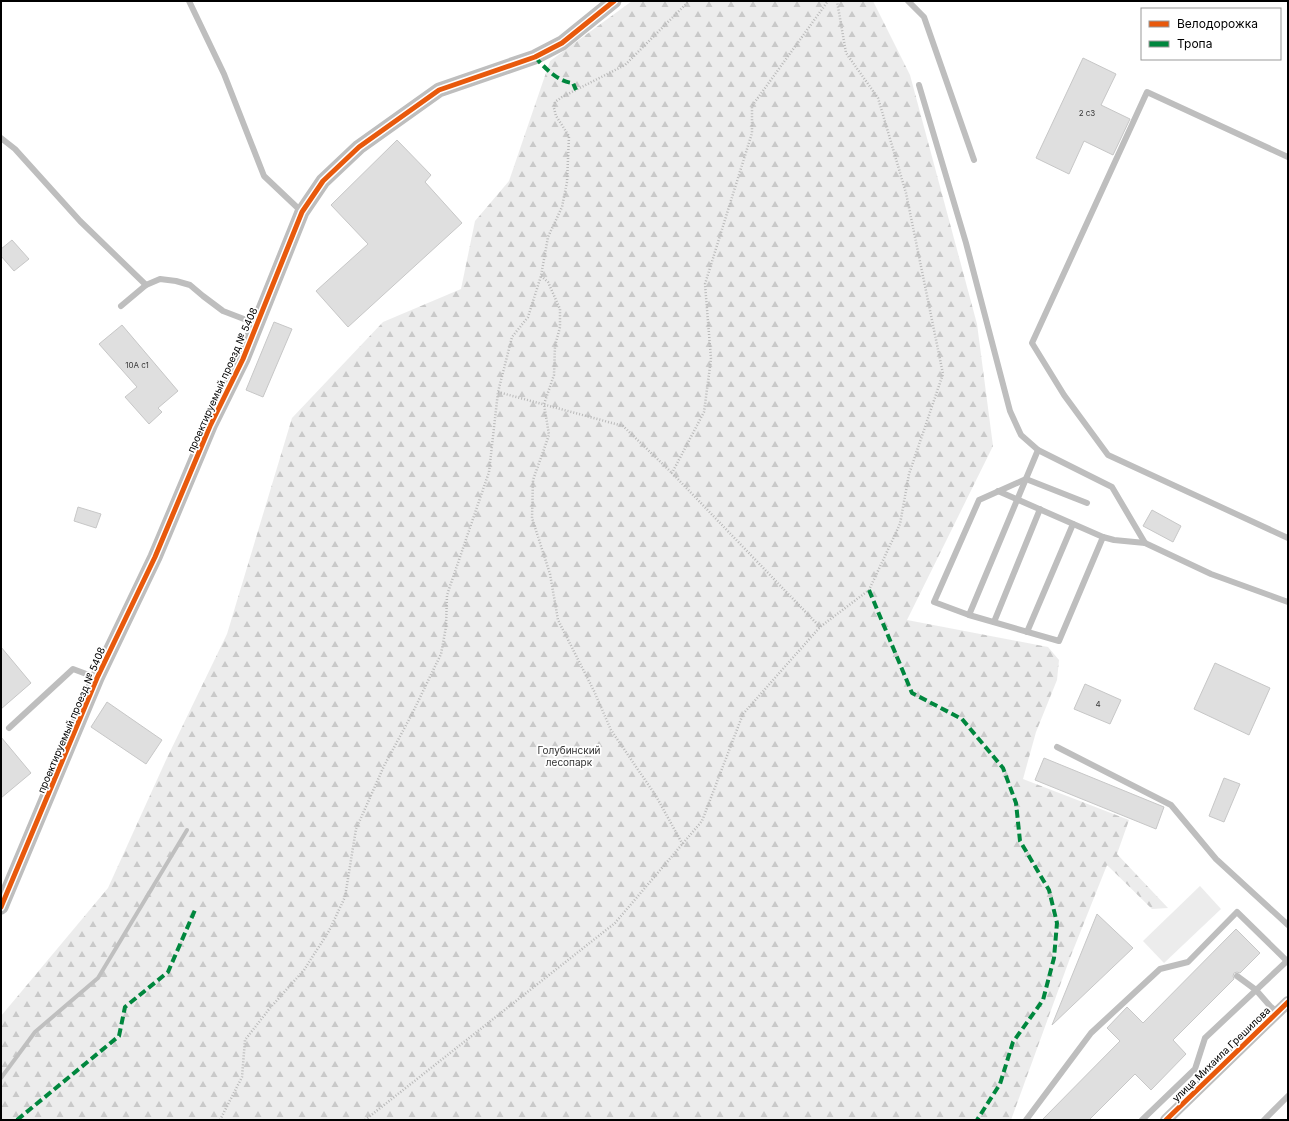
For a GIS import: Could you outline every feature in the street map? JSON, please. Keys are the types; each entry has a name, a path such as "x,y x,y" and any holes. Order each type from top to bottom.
{"street":[{"name":"проектируемый проезд № 5408","path":"1,907 97,678 155,557 210,426 243,359 302,212 323,181 359,147 439,90 535,57 562,44 614,1"},
{"name":"улица Михаила Грешилова","path":"1166,1120 1288,1002"}],"lane":[{"path":"189,1 224,74 264,176 302,212"},
{"path":"908,1 924,18 974,160"},
{"path":"919,85 966,243 1010,411 1021,435 1038,450 1112,487 1145,544"},
{"path":"1288,157 1147,92 1032,343 1064,395 1108,455 1288,538"},
{"path":"1,138 15,149 80,221 146,285"},
{"path":"121,306 146,285 160,279 176,281 190,286 223,311 257,324"},
{"path":"969,615 1038,450"},
{"path":"1087,503 1026,478 979,500 934,602 969,615 1059,641 1103,537"},
{"path":"998,491 1103,537 1145,544 1211,574 1288,602"},
{"path":"994,622 1040,509"},
{"path":"1027,632 1073,524"},
{"path":"9,728 73,669 97,678"},
{"path":"1057,746 1171,805 1216,859 1288,925"},
{"path":"1026,1120 1091,1033 1160,969 1188,962 1237,912 1287,961 1205,1038 1195,1069 1142,1120"},
{"path":"1237,976 1256,990 1277,1012"},
{"path":"1264,1120 1288,1096"}],"path":[{"path":"220,1120 242,1077 245,1040 270,1008 304,970 329,931 345,897 356,829 384,766 412,714 441,654 446,627 447,594 489,472 498,392 512,337 528,316 541,276 548,237 562,207 567,182 569,136 556,116 554,108 555,102 562,96 625,65 689,1"},
{"path":"672,473 704,412 712,359 705,284 752,133 752,106 828,1"},
{"path":"365,1120 616,923 702,822 743,714 820,627 870,590 900,524 909,474 943,374 906,193 878,98 846,53 837,1"},
{"path":"541,276 548,282 560,309 560,327 555,346 554,375 544,404 549,435 533,480 532,518 550,574 558,620 594,691 611,730 656,796 683,845"},
{"path":"498,392 623,426 672,473 820,627"}],"green space":[{"name":"Голубинский лесопарк","path":"632,1 873,1 910,75 977,324 993,446 907,620 1048,647 1059,660 1057,680 1036,732 1023,779 1129,820 1117,854 1168,908 1152,909 1107,865 1070,958 1011,1120 1,1120 1,1016 108,888 166,760 227,634 292,418 383,322 461,289 475,221 509,181 550,61"},
{"path":"1200,886 1221,909 1164,963 1143,941"}],"building":[{"path":"1083,58 1116,74 1101,105 1130,119 1113,155 1084,141 1069,174 1036,158"},
{"path":"397,140 431,175 425,182 462,223 348,327 316,291 368,244 331,205"},
{"path":"12,240 29,259 14,271 1,256 1,249"},
{"path":"274,322 292,329 263,397 246,390"},
{"path":"122,325 178,391 158,408 162,412 149,424 125,397 137,387 99,344"},
{"path":"78,507 101,514 96,528 74,521"},
{"path":"1152,510 1181,526 1173,542 1143,526"},
{"path":"1,647 31,683 1,709"},
{"path":"1215,663 1270,688 1249,735 1194,709"},
{"path":"1085,684 1121,700 1110,724 1074,709"},
{"path":"107,702 162,740 146,764 91,727"},
{"path":"1,737 31,773 1,798"},
{"path":"1044,758 1164,807 1156,829 1035,780"},
{"path":"1224,778 1240,784 1224,822 1209,816"},
{"path":"1097,914 1133,948 1052,1025"},
{"path":"1236,929 1260,953 1240,973 1234,973 1234,979 1173,1040 1186,1054 1151,1090 1135,1074 1089,1120 1042,1120 1120,1041 1107,1028 1127,1007 1143,1023"}],"waterway":[{"path":"1,1078 35,1032 98,978 187,830"}],"marked path":[{"path":"535,57 547,70 557,77 573,83 576,90"},
{"path":"869,590 912,693 962,719 1003,768 1016,803 1020,841 1049,890 1057,923 1054,958 1043,1000 1013,1042 1000,1084 977,1120"},
{"path":"17,1120 119,1036 125,1007 168,972 195,910"}],"cycle path":[{"path":"1,907 97,678 155,557 210,426 243,359 302,212 323,181 359,147 439,90 535,57 562,43 614,1"},
{"path":"1166,1120 1288,1002"}]}
